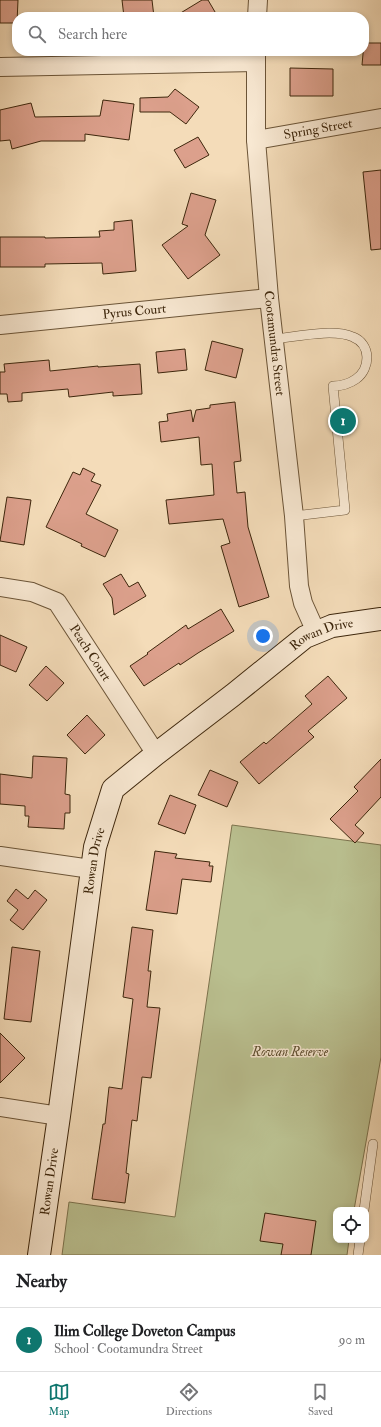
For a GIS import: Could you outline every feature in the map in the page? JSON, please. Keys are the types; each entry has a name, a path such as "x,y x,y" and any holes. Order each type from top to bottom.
{"street":[{"path":"257,12 258,0"},
{"path":"0,67 256,57"},
{"name":"Cootamundra Street","path":"256,57 256,140 269,298 294,516 299,586 303,603 316,632"},
{"name":"Spring Street","path":"256,140 381,118"},
{"name":"Pyrus Court","path":"0,325 269,298"},
{"name":"Peach Court","path":"0,587 32,592 57,602 156,754"},
{"name":"Rowan Drive","path":"39,1255 59,1116 94,847 113,789 306,637 332,626 381,619"},
{"path":"0,856 92,869"},
{"path":"0,1107 59,1116"}],"lane":[{"path":"274,339 341,333 354,337 364,346 368,359 364,371 356,379 341,386 333,386 345,510 294,516"},
{"path":"364,1207 373,1144"},
{"path":"358,1255 360,1243"}],"green space":[{"name":"Rowan Reserve","path":"232,825 381,845 381,1057 355,1207 333,1207 333,1243 349,1243 347,1255 62,1255 69,1202 175,1217"}],"building":[{"path":"0,0 18,0 17,12 12,12 12,23 0,23"},
{"path":"122,0 152,0 153,12 123,12"},
{"path":"202,0 208,0 215,12 182,12"},
{"path":"369,43 381,43 381,65 362,65 363,56 369,56"},
{"path":"290,68 333,69 333,96 290,96"},
{"path":"175,89 199,107 186,124 170,112 140,112 140,98 168,97"},
{"path":"103,100 134,104 129,140 85,134 85,141 41,141 12,149 10,140 0,141 0,110 31,103 35,117 100,116"},
{"path":"198,137 209,155 185,168 174,150"},
{"path":"381,170 381,249 371,250 363,172"},
{"path":"191,193 216,200 205,235 220,255 188,279 162,245 188,226 182,224"},
{"path":"132,220 136,271 103,274 102,263 45,264 45,267 0,267 0,237 100,237 99,231 114,230 114,222"},
{"path":"212,341 243,349 236,378 205,370"},
{"path":"185,349 187,370 158,373 156,352"},
{"path":"49,360 50,371 98,366 140,364 142,394 113,396 113,392 69,397 68,389 22,393 22,401 8,402 7,394 0,394 0,372 5,372 4,364"},
{"path":"235,402 241,461 234,462 237,493 245,492 248,527 269,597 239,607 221,546 230,543 223,519 169,524 166,500 214,495 212,464 201,465 199,437 161,442 159,422 168,421 167,414 191,410 193,422 196,410 210,408 210,405"},
{"path":"83,468 95,474 91,481 101,485 86,514 118,530 105,557 46,527 73,472 80,475"},
{"path":"7,497 31,500 24,545 0,541"},
{"path":"121,574 129,587 138,582 146,596 114,615 112,598 103,584"},
{"path":"221,609 234,631 180,665 179,663 144,686 130,666 186,625 188,629"},
{"path":"0,635 27,647 16,672 0,665"},
{"path":"46,666 64,683 47,701 29,685"},
{"path":"328,676 347,698 308,731 314,737 259,784 240,762 264,742 266,744 312,704 305,696"},
{"path":"87,715 105,735 85,754 67,735"},
{"path":"33,756 67,758 65,794 70,795 70,813 65,813 64,829 28,827 29,816 25,816 25,806 0,804 0,774 32,778"},
{"path":"381,759 381,797 355,825 364,833 355,843 330,819 358,791 354,787"},
{"path":"210,770 238,782 227,807 198,795"},
{"path":"170,795 196,805 185,834 158,824"},
{"path":"155,851 177,854 175,858 210,862 209,866 213,866 211,882 182,879 177,914 146,910"},
{"path":"16,889 28,899 35,890 47,900 23,930 10,920 18,910 7,901"},
{"path":"132,927 153,930 148,971 151,971 147,1007 160,1008 151,1078 142,1077 137,1121 132,1120 126,1173 129,1174 125,1203 92,1199 103,1124 105,1124 109,1087 122,1089 133,999 123,997"},
{"path":"12,947 40,951 31,1022 4,1019"},
{"path":"0,1033 25,1058 0,1083"},
{"path":"265,1213 316,1221 311,1255 281,1255 283,1244 260,1241"}],"place":[{"name":"Ilim College Doveton Campus","path":"343,421"}]}
